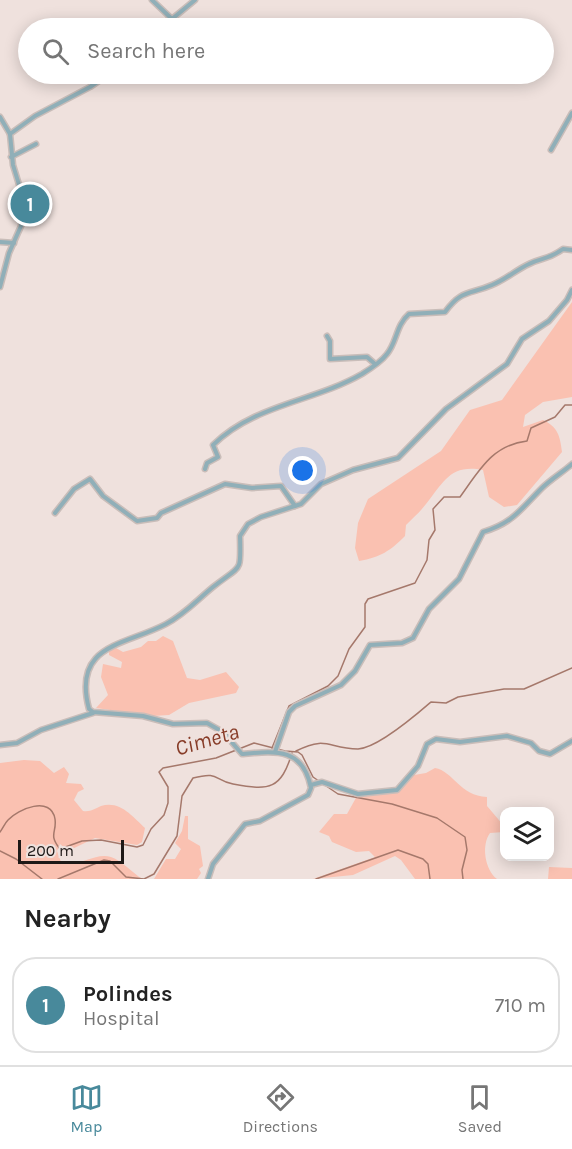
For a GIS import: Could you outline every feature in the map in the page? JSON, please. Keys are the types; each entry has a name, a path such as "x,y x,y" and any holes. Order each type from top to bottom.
{"street":[{"path":"152,0 171,18"},
{"path":"173,18 195,0"},
{"path":"10,134 35,116 94,84"},
{"path":"550,150 572,113"},
{"path":"0,117 10,134 11,157 24,198 21,226 0,287"},
{"path":"11,157 36,144"},
{"path":"0,242 14,243"},
{"path":"205,470 207,463 218,457 213,445 254,415 343,382 375,364 387,354 401,323 409,314 446,312 453,301 467,291 495,284 532,262 548,260 563,249 572,250"},
{"path":"93,712 87,704 86,681 90,664 99,653 166,624 195,605 239,568 242,557 240,536 245,528 271,513 302,504 321,484 353,470 398,458 446,409 507,364 522,339 549,321 567,300 572,290"},
{"path":"327,336 330,341 330,359 368,357 375,364"},
{"path":"276,750 289,712 295,706 341,685 356,671 370,645 402,643 413,638 429,609 459,579 483,532 500,527 517,516 543,487 572,464"},
{"path":"55,513 74,489 90,479 103,496 137,521 157,518 161,513 225,484 252,488 280,486 295,506"},
{"path":"0,745 17,743 41,730 93,712 143,716 173,724 202,722 223,732 243,754 276,750 295,758 302,764 311,784 308,795 260,821 245,824 213,864 208,879"},
{"path":"311,784 318,783 358,794 397,790 404,779 418,766 428,744 436,739 460,742 507,736 531,743 539,751 550,754 572,741"}],"shaded area":[{"path":"572,302 572,397 543,402 525,415 523,427 543,420 548,423 557,433 562,452 517,505 504,507 489,497 483,470 455,472 443,482 406,525 405,536 400,541 373,558 359,561 355,548 358,523 368,499 441,451 470,410 502,400"},
{"path":"163,636 173,641 187,678 200,680 226,672 239,687 236,693 189,703 169,715 153,716 96,708 108,695 101,677 103,664 121,668 122,662 109,655 109,649 116,648 123,652 141,647 148,641 156,641"},
{"path":"40,761 54,773 64,767 69,774 66,783 81,784 84,789 78,792 74,800 83,811 114,805 126,811 145,828 142,842 137,845 95,838 68,851 60,844 57,851 61,862 67,864 98,857 111,857 142,879 0,879 0,763"},
{"path":"435,768 441,770 463,788 478,796 487,797 487,806 500,821 500,832 490,833 485,850 487,864 497,879 415,879 401,860 395,856 353,875 313,879 375,857 369,851 356,852 332,842 329,836 319,832 334,814 347,814 357,796 395,792 414,775 426,773"},
{"path":"185,816 188,816 188,839 200,846 203,866 199,869 201,873 197,879 154,879 166,859 175,859 181,849 175,843 182,831"},
{"path":"549,867 572,868 572,879 548,879"}],"waterway":[{"path":"272,748 289,706 328,686 338,676 349,649 365,627 365,604 368,599 415,583 427,560 429,540 435,530 433,509 444,497 460,497 480,469 495,454 515,443 527,441 531,428 555,417 565,405 572,405"},
{"path":"296,751 322,743 358,749 366,747 396,730 431,702 446,703 458,697 504,689 524,689 572,668"},
{"name":"Cimeta","path":"0,832 7,821 19,812 34,806 41,806 47,807 52,812 55,819 54,840 60,849 82,841 101,840 137,847 143,845 151,829 164,815 168,803 168,787 159,772 163,768 216,758 254,743 298,752 302,755 313,777 338,794 392,804 437,818 465,837 467,850 462,870 463,879"},
{"path":"58,879 104,860 110,861 126,877 144,879 154,874 177,836 182,796 193,778 208,775 233,784 265,787 272,785 283,774 292,753"},
{"path":"316,879 398,850 423,859 428,864 430,879"},
{"path":"0,851 16,859 42,879"}],"place":[{"name":"Polindes","path":"30,204"}]}
